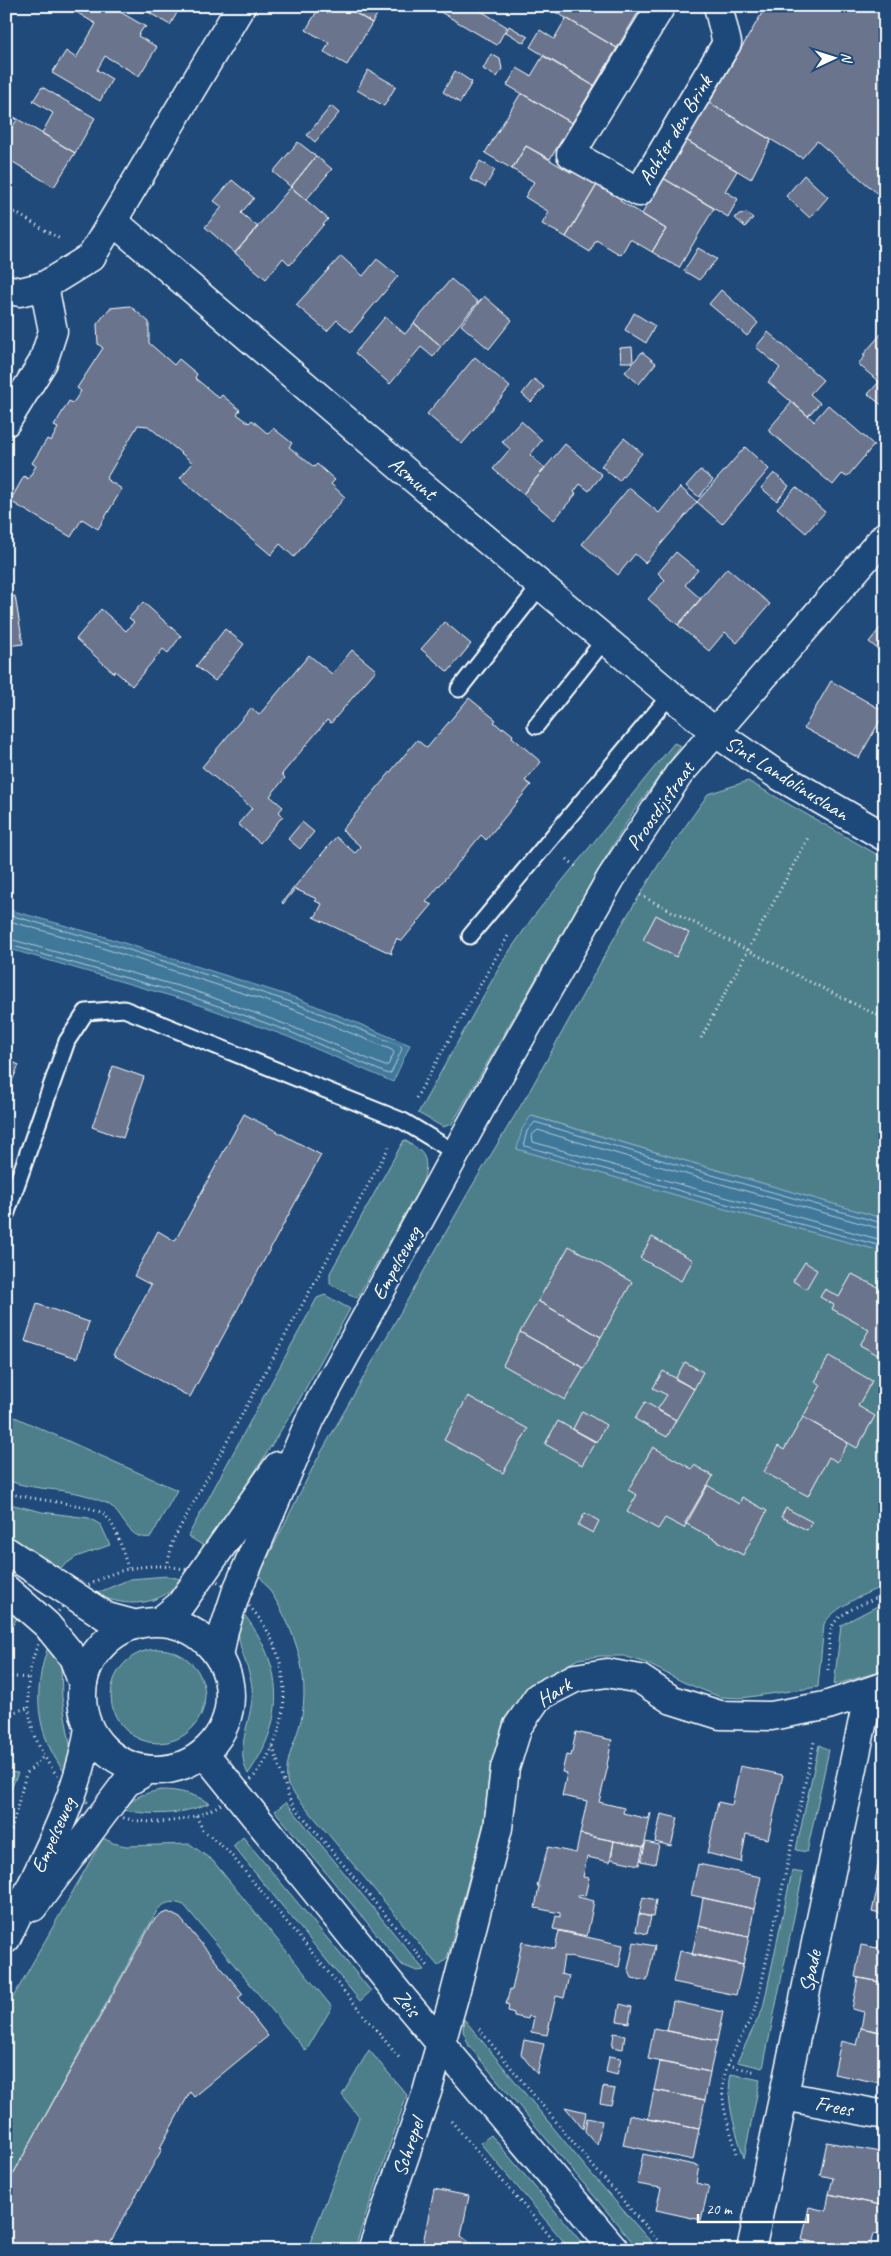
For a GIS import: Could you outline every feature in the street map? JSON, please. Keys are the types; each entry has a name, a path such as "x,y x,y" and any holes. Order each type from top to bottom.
{"street":[{"path":"6,289 20,292 44,286 91,257 241,6"},
{"name":"Achter den Brink","path":"660,6 572,154 639,192 727,44 718,6"},
{"name":"Asmunt","path":"113,221 716,733"},
{"path":"6,422 43,362 53,331 44,286"},
{"name":"Proosdijstraat","path":"480,1109 628,850 679,774 885,536"},
{"name":"Sint Landolinuslaan","path":"716,733 776,774 885,837"},
{"name":"Empelseweg","path":"219,1657 224,1630 236,1593 311,1418 480,1109"},
{"name":"Empelseweg","path":"160,1621 180,1604 197,1582 311,1418"},
{"path":"6,1551 107,1617 133,1624"},
{"path":"6,1589 47,1625 74,1657 82,1681 82,1705 89,1728 99,1744 113,1757 129,1766 148,1770 168,1770 187,1764 204,1753 218,1738 227,1718 231,1697 228,1676 219,1657 208,1643 194,1632 178,1624 160,1621 133,1624 115,1633 100,1646 89,1663 82,1681"},
{"name":"Hark","path":"440,2043 498,1828 505,1768 518,1726 538,1697 575,1678 607,1673 640,1679 672,1700 720,1715 771,1716 825,1706 877,1689"},
{"name":"Spade","path":"751,2250 784,2096 877,1689"},
{"name":"Empelseweg","path":"6,1941 68,1805 85,1754 89,1728"},
{"name":"Zeis","path":"204,1753 252,1815 440,2043 616,2250"},
{"name":"Empelseweg","path":"6,1941 94,1828 126,1783 148,1770"},
{"name":"Schrepel","path":"372,2250 427,2092 440,2043"},
{"name":"Frees","path":"784,2096 885,2115"}],"lane":[{"path":"459,689 541,585"},
{"path":"536,726 605,639"},
{"path":"470,936 671,694"},
{"path":"6,1215 67,1042 86,1012 124,1009 404,1122 456,1153"}],"path":[{"path":"6,207 91,257"},
{"path":"701,1038 809,836"},
{"path":"561,865 573,851"},
{"path":"635,892 885,1019"},
{"path":"168,1566 173,1540 496,954 512,929"},
{"path":"6,1492 44,1501 90,1507 106,1515 119,1538 128,1568"},
{"path":"738,2156 724,2103 723,2085 728,2065 757,2004 810,1757 825,1706 831,1629 842,1615 885,1594"},
{"path":"6,1676 28,1678"},
{"path":"6,1714 28,1708"},
{"name":"Empelseweg","path":"6,1839 26,1774 43,1757"},
{"path":"196,1816 203,1830 227,1850 427,2092 562,2250"}],"green space":[{"path":"674,743 681,746 632,814 610,850 452,1124 443,1127 418,1113 504,959 533,917"},
{"path":"748,781 885,859 885,1219 532,1116 517,1149 714,1206 885,1252 885,1586 860,1596 835,1612 824,1624 818,1687 742,1698 720,1697 683,1682 646,1663 624,1656 600,1656 578,1659 529,1687 504,1719 490,1769 483,1826 447,1959 438,1966 288,1786 287,1768 302,1715 303,1678 300,1659 288,1623 270,1590 259,1575 314,1465 472,1186 529,1092 622,924 659,864 708,794"},
{"path":"404,1140 417,1148 424,1157 426,1168 422,1184 357,1298 330,1284 330,1273"},
{"path":"325,1295 350,1309 293,1411 207,1548 188,1536 317,1298"},
{"path":"6,1413 177,1490 151,1537 137,1536 128,1528 116,1511 105,1502 67,1491 18,1484 6,1480"},
{"path":"6,1503 42,1512 89,1518 101,1525 110,1545 76,1557 59,1569 6,1535"},
{"path":"167,1576 185,1580 174,1589 153,1600 131,1603 119,1602 95,1594 130,1579"},
{"path":"6,1602 20,1613 10,1630 6,1652"},
{"path":"885,1602 885,1670 834,1685 841,1625"},
{"path":"243,1613 267,1652 276,1692 274,1713 269,1733 261,1753 248,1774 244,1763 243,1742 251,1709 252,1687 239,1641 238,1632"},
{"path":"49,1644 57,1653 61,1665 62,1698 71,1750 66,1774 48,1743 40,1712 40,1679"},
{"path":"158,1649 176,1653 191,1663 201,1678 205,1696 201,1714 191,1729 176,1739 158,1743 140,1739 125,1729 115,1714 111,1696 115,1678 125,1663 140,1653"},
{"path":"819,1745 829,1750 807,1852 796,1850"},
{"path":"6,1772 18,1773 6,1801"},
{"path":"161,1790 186,1793 210,1803 188,1810 157,1814 124,1810 132,1801 140,1796"},
{"path":"286,1802 424,1970 417,1971 402,1965 275,1811"},
{"path":"243,1837 371,1991 360,2001 233,1846"},
{"path":"103,1838 126,1846 190,1844 213,1861 332,2007 306,2051 184,1905 173,1902 164,1904 158,1909 6,2187 6,2010"},
{"path":"792,1871 803,1873 763,2068 737,2062 763,2008"},
{"path":"464,2019 588,2170 658,2250 639,2250 469,2046 463,2031"},
{"path":"369,2050 407,2095 354,2250 307,2250 359,2117 342,2095"},
{"path":"731,2074 760,2080 744,2158 730,2106"},
{"path":"491,2135 588,2250 571,2250 480,2143"}],"water":[{"path":"6,909 99,935 299,999 410,1045 393,1082 286,1036 188,1001 6,948"},
{"path":"531,1116 885,1219 885,1252 714,1206 517,1149 522,1129"}],"building":[{"path":"66,6 110,6 146,27 143,28 138,36 157,47 139,76 105,56 97,70 112,79 100,101 52,73 66,51 76,58 96,24"},
{"path":"138,6 181,6 170,25"},
{"path":"320,6 344,6 372,23 347,65 324,52 329,43 306,30"},
{"path":"344,6 382,6 372,23"},
{"path":"439,6 473,6 507,27 497,45 437,10"},
{"path":"554,6 632,6 639,11 617,48 552,10"},
{"path":"755,6 885,6 885,200 817,141 802,158 709,103 762,13 754,8"},
{"path":"566,18 617,48 594,86 530,47 540,30 554,39"},
{"path":"509,26 528,37 524,43 506,32"},
{"path":"491,54 500,59 502,69 497,77 483,69"},
{"path":"543,56 594,86 572,123 507,85 517,68 531,76"},
{"path":"368,70 396,86 384,106 357,90"},
{"path":"455,71 472,82 460,103 443,92"},
{"path":"42,87 95,118 75,153 42,133 53,113 33,101"},
{"path":"521,93 572,123 550,159 526,146 512,169 485,153"},
{"path":"709,103 771,140 751,179 686,140"},
{"path":"331,106 339,113 315,142 307,135"},
{"path":"9,114 75,153 54,187 8,159 6,163 6,128 10,130 17,120"},
{"path":"686,140 737,171 725,191 738,199 728,217 663,178"},
{"path":"298,142 316,156 291,187 273,172"},
{"path":"526,146 572,173 578,164 601,178 566,237 542,224 549,212 525,197 534,182 512,169"},
{"path":"316,156 332,169 306,200 291,187"},
{"path":"480,161 495,170 485,187 470,179"},
{"path":"804,175 828,197 810,218 786,196"},
{"path":"601,178 625,193 620,201 666,229 652,252 630,239 621,255 596,240 590,252 566,237"},
{"path":"663,178 714,208 679,268 652,252 666,229 642,214"},
{"path":"232,180 254,198 241,213 258,227 235,253 205,227 222,207 214,201"},
{"path":"291,187 328,219 290,265 283,258 266,279 235,253"},
{"path":"747,213 753,218 745,227 735,218 739,214"},
{"path":"698,248 717,259 699,280 684,271"},
{"path":"341,256 363,276 377,259 398,276 351,332 337,320 327,331 296,305"},
{"path":"451,279 478,302 441,346 414,323"},
{"path":"721,290 758,323 747,336 709,304"},
{"path":"484,296 512,320 489,349 461,325"},
{"path":"130,306 149,322 149,343 174,365 179,359 197,374 195,378 219,398 222,395 240,410 237,414 249,423 252,420 268,434 273,428 292,443 289,447 314,467 317,464 335,480 331,484 345,497 294,557 280,544 271,555 180,478 193,463 148,426 138,425 106,479 122,489 98,529 82,519 71,537 10,501 24,476 28,479 36,466 32,463 47,439 51,441 58,428 54,426 69,401 73,403 81,391 77,388 103,348 98,344 97,324 110,308"},
{"path":"634,313 655,326 646,343 625,330"},
{"path":"385,317 405,334 414,323 441,346 433,357 421,347 390,384 355,353"},
{"path":"768,332 823,380 810,394 820,403 808,416 768,382 780,368 756,347"},
{"path":"881,334 885,337 885,408 868,394 879,382 858,364 865,356 863,355"},
{"path":"632,347 633,362 621,362 620,348"},
{"path":"642,352 656,363 639,384 625,372"},
{"path":"475,357 510,387 462,444 427,414"},
{"path":"534,379 544,387 531,402 522,394"},
{"path":"792,402 814,421 828,405 874,445 847,477 842,474 833,485 768,430"},
{"path":"521,421 542,440 530,455 545,468 523,494 493,469 510,449 502,442"},
{"path":"624,438 642,453 619,481 601,466"},
{"path":"565,444 602,475 589,491 580,484 574,492 576,494 554,520 523,494"},
{"path":"745,447 769,469 722,524 697,502"},
{"path":"700,470 713,480 699,497 686,486"},
{"path":"774,473 789,486 777,501 761,488"},
{"path":"680,487 697,502 645,563 635,554 618,575 582,544 629,488 659,513"},
{"path":"796,487 825,512 806,533 777,508"},
{"path":"676,552 698,570 685,585 701,599 678,625 648,599 665,580 658,573"},
{"path":"727,568 770,604 737,643 725,632 709,651 678,625"},
{"path":"15,596 23,644 6,646 6,597"},
{"path":"143,602 181,636 168,653 163,649 132,686 115,671 114,673 76,639 101,609 126,631 134,622 129,618"},
{"path":"445,622 471,644 448,672 421,649"},
{"path":"885,622 885,655 869,642"},
{"path":"225,629 244,644 215,681 196,666"},
{"path":"352,650 376,670 331,723 327,720 282,774 285,778 270,796 283,807 279,812 283,816 260,843 238,824 252,808 202,767 251,708 259,715 309,655 332,674"},
{"path":"831,681 885,712 859,758 804,728"},
{"path":"469,698 496,720 494,722 502,729 503,727 513,735 512,737 541,762 525,781 531,785 486,840 481,835 426,902 432,905 401,942 397,938 391,951 392,954 313,917 316,916 322,904 315,901 317,899 295,889 283,904 282,902 336,837 355,853 361,847 342,830 417,740 427,748"},
{"path":"302,822 314,832 300,849 288,839"},
{"path":"656,915 689,933 676,957 643,940"},
{"path":"8,1060 19,1065 13,1079 6,1077"},
{"path":"113,1066 144,1077 123,1138 92,1127"},
{"path":"6,1077 13,1079 7,1094 6,1094"},
{"path":"244,1114 321,1155 190,1397 113,1355 151,1285 134,1276 158,1231 175,1241"},
{"path":"652,1237 693,1260 681,1281 640,1258"},
{"path":"569,1246 632,1282 601,1337 538,1301"},
{"path":"805,1262 817,1270 806,1289 793,1281"},
{"path":"852,1274 885,1291 885,1359 860,1345 869,1330 832,1309 834,1305 820,1297 825,1289 839,1297"},
{"path":"538,1301 601,1337 584,1368 520,1332"},
{"path":"37,1304 89,1322 77,1358 25,1341"},
{"path":"520,1332 584,1368 565,1400 503,1365"},
{"path":"829,1356 872,1381 858,1406 875,1416 857,1448 803,1417 821,1385 815,1382"},
{"path":"685,1362 703,1372 694,1389 675,1379"},
{"path":"663,1371 694,1389 676,1420 657,1410 667,1395 653,1388"},
{"path":"468,1396 528,1429 503,1473 444,1440"},
{"path":"645,1402 676,1420 667,1437 635,1419"},
{"path":"582,1411 606,1425 597,1442 573,1429"},
{"path":"803,1417 848,1443 837,1462 829,1457 808,1496 764,1472 778,1446 784,1450"},
{"path":"558,1421 595,1442 582,1465 545,1444"},
{"path":"653,1447 692,1469 694,1465 713,1476 684,1528 665,1518 658,1529 627,1512 637,1495 628,1490"},
{"path":"707,1485 739,1504 742,1497 767,1511 743,1555 685,1523"},
{"path":"786,1508 812,1522 807,1530 781,1517"},
{"path":"585,1513 599,1521 593,1533 578,1525"},
{"path":"576,1732 612,1740 599,1802 624,1808 623,1813 648,1819 651,1813 644,1847 580,1834 587,1801 562,1796 567,1773 562,1772 566,1755 571,1756"},
{"path":"740,1766 783,1775 768,1839 746,1834 741,1862 707,1853 718,1802 732,1805"},
{"path":"661,1814 678,1818 671,1846 655,1842"},
{"path":"580,1834 614,1841 610,1862 587,1857 583,1877 589,1878 585,1896 579,1895 578,1897 594,1901 587,1936 553,1929 556,1916 560,1917 560,1913 535,1908 539,1886 537,1886 548,1847 576,1853"},
{"path":"614,1841 643,1847 639,1865 611,1859"},
{"path":"646,1842 659,1845 655,1864 641,1861"},
{"path":"882,1848 885,1849 885,1882 875,1880"},
{"path":"698,1864 761,1877 754,1909 691,1895"},
{"path":"879,1881 885,1882 885,1933 881,1932 884,1915 872,1912"},
{"path":"643,1897 656,1900 653,1917 639,1914"},
{"path":"703,1898 754,1909 749,1937 698,1926"},
{"path":"168,1912 180,1918 243,1994 238,1998 268,2036 194,2097 190,2092 160,2148 162,2149 106,2250 6,2250 6,2187 153,1921 159,1915"},
{"path":"639,1914 651,1917 647,1934 636,1931"},
{"path":"698,1926 749,1937 743,1965 692,1955"},
{"path":"559,1931 623,1945 619,1967 564,1956 561,1974 569,1976 564,1998 556,1996 547,2035 531,2032 534,2017 529,2016 528,2019 514,2016 514,2013 508,2011 509,2005 506,2004 510,1989 512,1990 522,1942 555,1949"},
{"path":"881,1932 885,1933 885,1983 855,1977 861,1945 878,1948"},
{"path":"634,1942 655,1946 647,1981 632,1978 628,1969"},
{"path":"680,1951 743,1965 736,1995 673,1982"},
{"path":"858,1978 885,1983 885,2033 861,2028 864,2012 852,2009"},
{"path":"673,2001 723,2012 717,2041 667,2031"},
{"path":"620,2004 632,2007 629,2023 617,2021"},
{"path":"654,2028 717,2041 710,2072 648,2059"},
{"path":"861,2028 885,2033 885,2084 834,2074 841,2041 857,2045"},
{"path":"614,2033 625,2035 623,2049 612,2047"},
{"path":"524,2040 544,2044 537,2074 521,2054"},
{"path":"609,2056 621,2058 617,2075 606,2072"},
{"path":"660,2062 710,2072 705,2100 654,2090"},
{"path":"603,2087 615,2089 611,2105 600,2103"},
{"path":"654,2090 705,2100 699,2129 648,2119"},
{"path":"565,2107 586,2112 583,2129"},
{"path":"629,2115 699,2129 693,2160 623,2145"},
{"path":"587,2118 602,2121 597,2145 585,2131"},
{"path":"827,2142 885,2153 885,2206 829,2194 833,2178 820,2175"},
{"path":"643,2154 699,2166 696,2183 709,2186 701,2220 656,2210 661,2188 637,2184"},
{"path":"434,2189 469,2196 461,2236 480,2250 433,2250 422,2248"},
{"path":"829,2194 885,2206 879,2235 873,2234 869,2250 850,2250 802,2240 809,2207 826,2211"},
{"path":"806,2241 850,2250 804,2250"}]}
